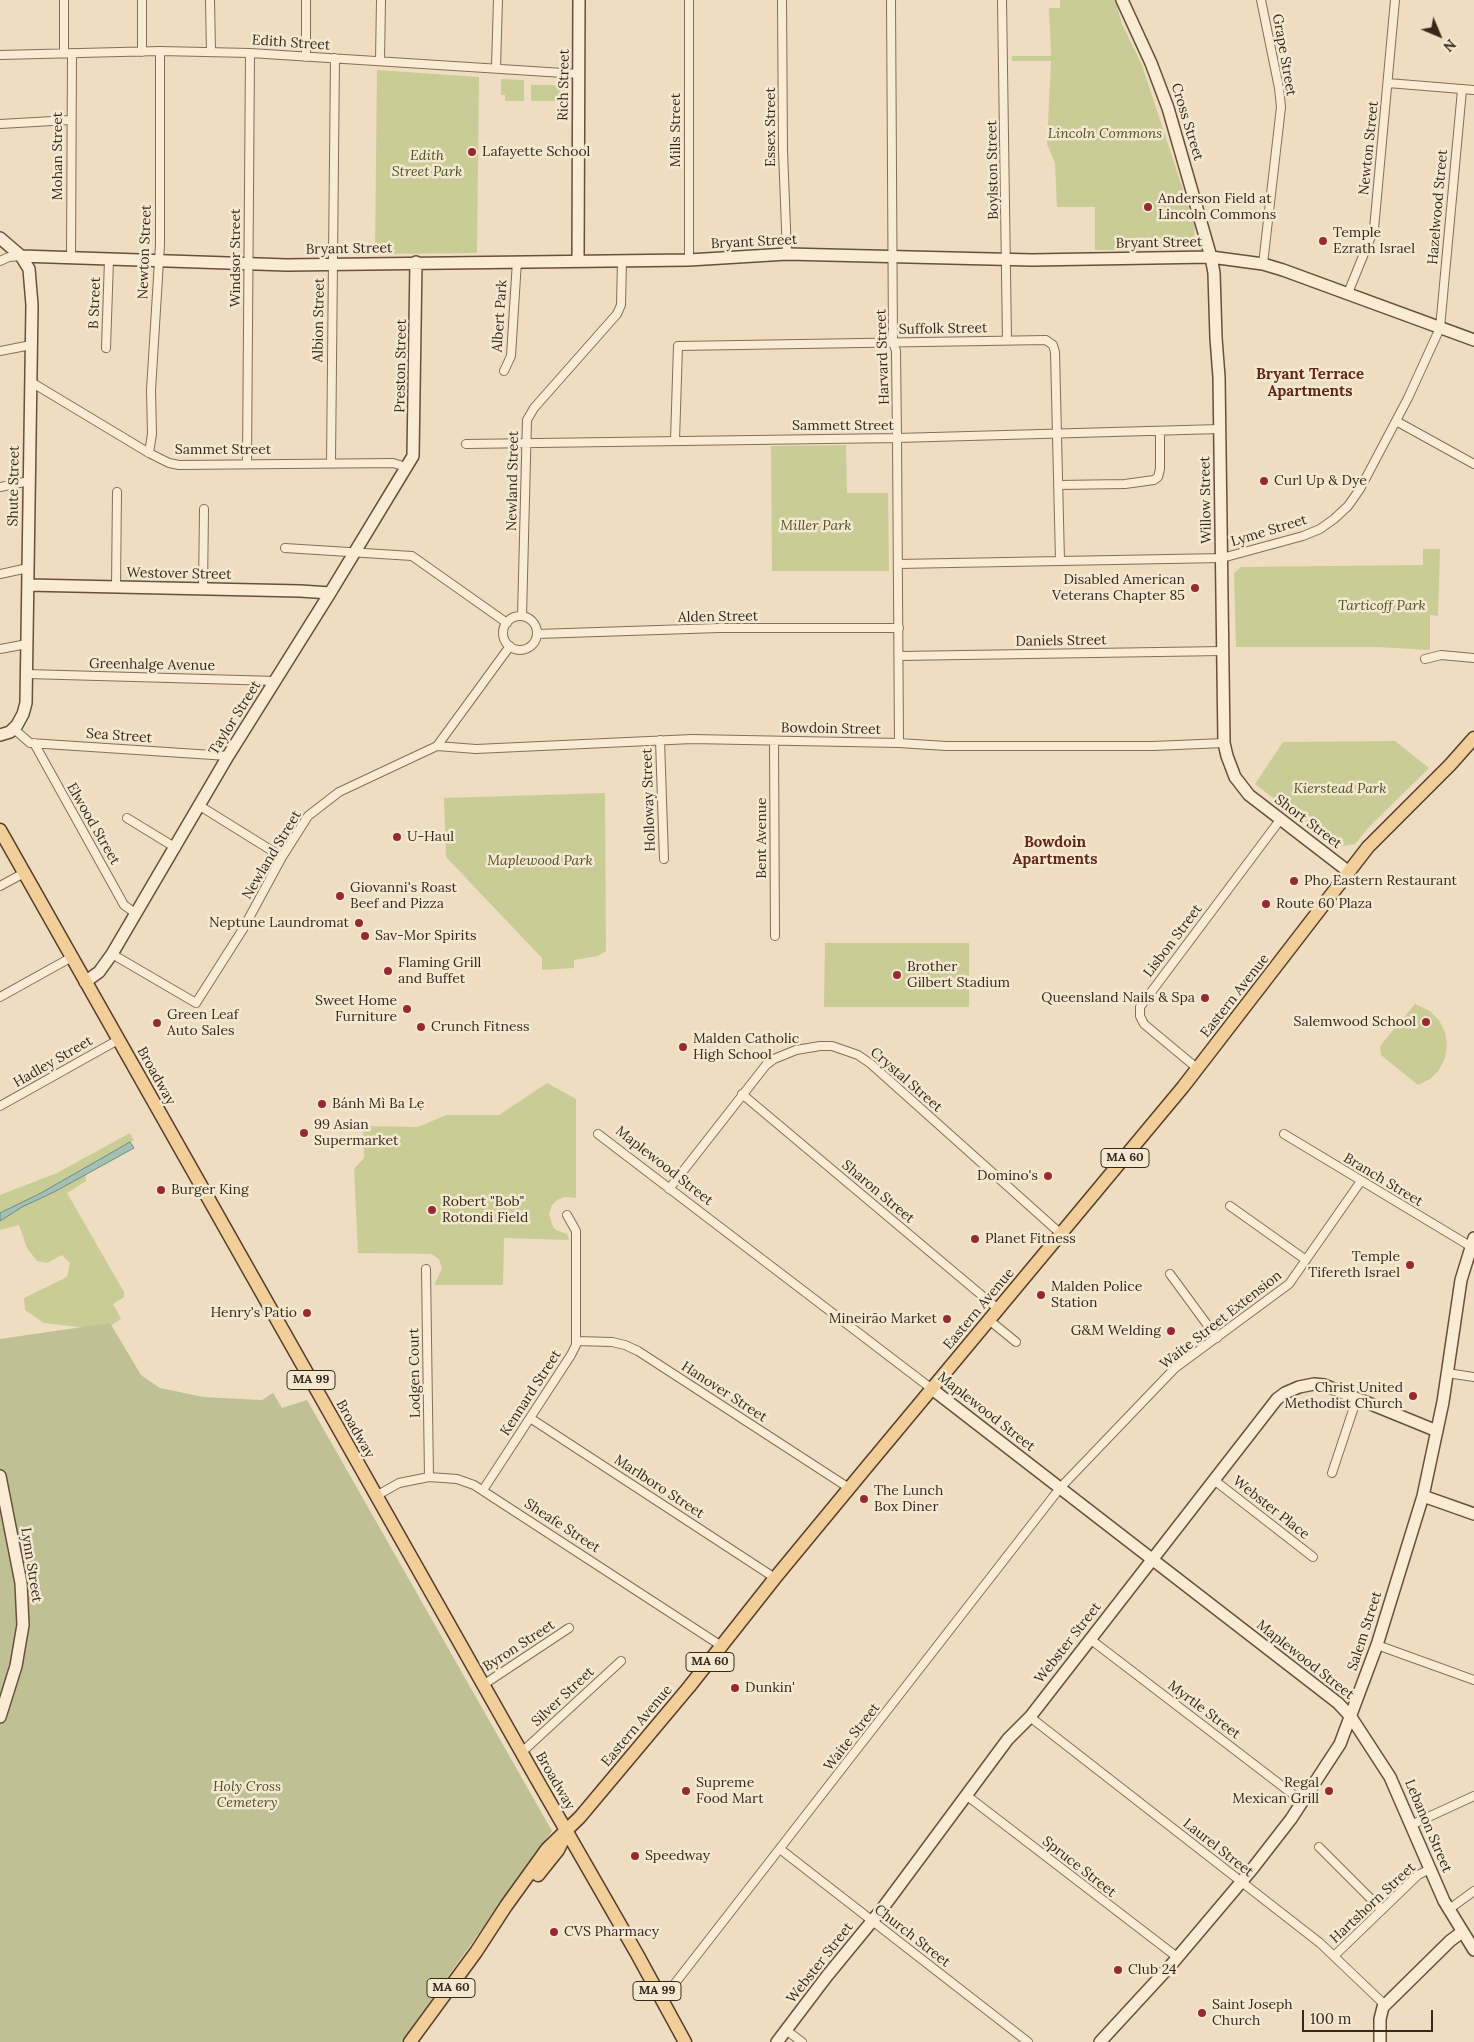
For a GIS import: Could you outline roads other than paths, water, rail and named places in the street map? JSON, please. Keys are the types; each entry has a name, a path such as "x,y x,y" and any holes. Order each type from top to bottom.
{"main road":[{"name":"Rich Street","path":"578,261 580,0"},
{"name":"Cross Street","path":"1122,0 1162,91 1211,257"},
{"name":"Shute Street","path":"0,238 22,256 29,269 32,285 27,674 24,708 21,720 14,729"},
{"name":"Bryant Street","path":"22,256 249,265 689,260 786,254 1032,260 1211,257 1263,264 1348,293 1474,340"},
{"name":"Willow Street","path":"1211,257 1215,283 1220,429 1224,743"},
{"name":"Preston Street","path":"406,467 414,452 416,262"},
{"name":"Taylor Street","path":"85,982 99,972 112,954 135,913 176,848 228,756 406,467"},
{"name":"Westover Street","path":"28,585 330,593"},
{"path":"0,735 14,729"},
{"name":"Eastern Avenue","path":"410,2042 490,1933 511,1910 558,1850 567,1832 722,1646 849,1488 1198,1069 1349,872 1384,830 1450,765 1474,738"},
{"name":"Short Street","path":"1224,743 1230,766 1239,784 1250,796 1349,872"},
{"name":"Broadway","path":"0,830 637,1954 685,2042"},
{"name":"Salem Street","path":"1100,2042 1177,1958 1242,1882 1303,1802 1340,1744 1352,1717 1423,1496 1437,1431 1461,1280 1472,1242"},
{"name":"Webster Street","path":"777,2042 872,1921 1008,1739 1030,1716 1277,1400 1289,1390 1304,1385 1319,1385 1357,1398 1437,1431"},
{"name":"Maplewood Street","path":"932,1388 1338,1703 1352,1717"},
{"name":"Lynn Street","path":"0,1476 21,1583 23,1625 16,1666 0,1717"},
{"path":"1423,1496 1474,1514"},
{"name":"Lebanon Street","path":"1352,1717 1390,1777 1448,1910 1474,1950"},
{"path":"1380,2042 1380,2019 1385,2005 1462,1932"}],"street":[{"name":"Mohan Street","path":"64,0 70,120 71,258"},
{"path":"142,0 142,52"},
{"path":"210,0 211,52"},
{"path":"306,0 306,57"},
{"path":"380,61 381,0"},
{"path":"496,68 498,0"},
{"name":"Mills Street","path":"689,0 689,260"},
{"name":"Essex Street","path":"782,0 786,254"},
{"name":"Harvard Street","path":"890,0 893,342 896,350 899,742"},
{"name":"Boylston Street","path":"1002,0 1007,340"},
{"name":"Grape Street","path":"1261,0 1279,88 1281,108 1263,264"},
{"name":"Newton Street","path":"1348,293 1374,229 1395,0"},
{"name":"Edith Street","path":"0,55 142,52 250,53 579,74"},
{"name":"Newton Street","path":"148,453 152,434 152,372 159,262 160,52"},
{"name":"Windsor Street","path":"247,463 250,53"},
{"name":"Albion Street","path":"331,462 335,58"},
{"path":"1388,83 1474,90"},
{"name":"Hazelwood Street","path":"1440,328 1462,90"},
{"path":"0,124 70,120"},
{"path":"0,261 9,257 22,256"},
{"name":"B Street","path":"106,348 109,260"},
{"name":"Albert Park","path":"504,371 511,356 517,261"},
{"name":"Newland Street","path":"522,616 528,420 534,408 619,311 621,305 622,261"},
{"name":"Lyme Street","path":"898,564 1222,558 1303,536 1334,519 1348,506 1357,493 1396,421 1440,328"},
{"name":"Suffolk Street","path":"675,440 678,346 1043,339 1049,341 1054,346 1058,434 1060,561"},
{"path":"0,351 31,345"},
{"name":"Sammet Street","path":"31,382 148,453 169,463 179,465 331,462 393,463 406,467"},
{"path":"1396,421 1474,464"},
{"name":"Sammett Street","path":"466,444 897,438 1220,429"},
{"path":"1058,485 1125,484 1154,480 1158,477 1160,469 1160,432"},
{"path":"0,487 29,481"},
{"path":"116,587 117,492"},
{"path":"203,590 204,508"},
{"path":"285,548 412,556 507,623"},
{"path":"0,574 28,568"},
{"path":"522,616 533,622 537,634 533,643 524,649 510,646 504,635 507,623 514,617 522,616"},
{"name":"Alden Street","path":"537,634 719,628 899,628"},
{"path":"0,649 27,644"},
{"name":"Newland Street","path":"112,954 196,1003 243,929 282,857 308,816 321,804 339,792 437,746 510,646"},
{"name":"Daniels Street","path":"899,656 1223,651"},
{"path":"1425,659 1441,655 1474,658"},
{"name":"Greenhalge Avenue","path":"27,674 276,680"},
{"path":"14,729 30,743 34,743"},
{"name":"Bowdoin Street","path":"437,746 476,749 660,740 899,742 946,746 1089,746 1224,743"},
{"name":"Holloway Street","path":"660,740 664,859"},
{"name":"Bent Avenue","path":"774,740 775,936"},
{"name":"Sea Street","path":"34,743 228,756"},
{"name":"Elwood Street","path":"34,743 124,905 135,913"},
{"path":"200,806 282,857"},
{"path":"127,818 176,848"},
{"name":"Lisbon Street","path":"1198,1069 1144,1024 1140,1016 1140,1007 1280,820"},
{"path":"0,886 24,873"},
{"path":"0,997 72,958"},
{"name":"Hadley Street","path":"0,1106 118,1040"},
{"name":"Crystal Street","path":"669,1190 742,1094 766,1066 774,1059 796,1050 832,1046 858,1055 879,1071 1061,1234"},
{"name":"Sharon Street","path":"742,1094 998,1309"},
{"name":"Maplewood Street","path":"598,1134 669,1190 932,1388"},
{"name":"Branch Street","path":"1284,1134 1361,1182 1472,1242"},
{"name":"Waite Street Extension","path":"1060,1488 1173,1370 1284,1289 1294,1278 1361,1182"},
{"path":"1230,1206 1306,1260"},
{"name":"Kennard Street","path":"483,1490 571,1355 576,1341 576,1231 567,1215"},
{"name":"Lodgen Court","path":"426,1269 429,1477"},
{"path":"1170,1274 1217,1338"},
{"path":"989,1320 1016,1342"},
{"name":"Hanover Street","path":"576,1341 612,1342 638,1351 849,1488"},
{"path":"1447,1373 1474,1377"},
{"path":"1332,1473 1357,1398"},
{"name":"Marlboro Street","path":"530,1418 775,1578"},
{"name":"Sheafe Street","path":"376,1496 410,1479 429,1477 457,1479 483,1490 722,1646"},
{"name":"Webster Place","path":"1214,1480 1313,1557"},
{"name":"Waite Street","path":"662,2000 1060,1488"},
{"name":"Byron Street","path":"483,1684 569,1628"},
{"name":"Myrtle Street","path":"1090,1639 1303,1802"},
{"path":"1376,1645 1474,1680"},
{"name":"Silver Street","path":"522,1752 621,1661"},
{"name":"Laurel Street","path":"1030,1716 1286,1916 1334,1956 1385,2005"},
{"name":"Spruce Street","path":"966,1795 1177,1958"},
{"path":"1411,1825 1474,1796"},
{"path":"1319,1847 1382,1910"},
{"name":"Church Street","path":"780,1850 1028,2042"},
{"name":"Hartshorn Street","path":"1334,1956 1420,1873 1430,1869"},
{"path":"1448,1910 1474,1891"},
{"path":"786,2030 802,2042"}],"water":[{"path":"130,1142 134,1148 54,1192 22,1207 0,1221 0,1213 41,1193"}],"place":[{"name":"Lafayette School","path":"472,152"},
{"name":"Anderson Field at Lincoln Commons","path":"1148,207"},
{"name":"Temple Ezrath Israel","path":"1323,241"},
{"name":"Curl Up & Dye","path":"1264,481"},
{"name":"Disabled American Veterans Chapter 85","path":"1195,588"},
{"name":"U-Haul","path":"397,837"},
{"name":"Pho Eastern Restaurant","path":"1294,881"},
{"name":"Giovanni's Roast Beef and Pizza","path":"340,896"},
{"name":"Route 60 Plaza","path":"1266,904"},
{"name":"Neptune Laundromat","path":"359,923"},
{"name":"Sav-Mor Spirits","path":"365,936"},
{"name":"Flaming Grill and Buffet","path":"388,971"},
{"name":"Brother Gilbert Stadium","path":"897,975"},
{"name":"Queensland Nails & Spa","path":"1205,998"},
{"name":"Sweet Home Furniture","path":"407,1009"},
{"name":"Salemwood School","path":"1426,1022"},
{"name":"Green Leaf Auto Sales","path":"157,1023"},
{"name":"Crunch Fitness","path":"421,1027"},
{"name":"Malden Catholic High School","path":"683,1047"},
{"name":"Bánh Mì Ba Lẹ","path":"322,1104"},
{"name":"99 Asian Supermarket","path":"304,1133"},
{"name":"Domino's","path":"1048,1176"},
{"name":"Burger King","path":"161,1190"},
{"name":"Robert \"Bob\" Rotondi Field","path":"432,1210"},
{"name":"Planet Fitness","path":"975,1239"},
{"name":"Temple Tifereth Israel","path":"1410,1265"},
{"name":"Malden Police Station","path":"1041,1295"},
{"name":"Henry's Patio","path":"307,1313"},
{"name":"Mineirão Market","path":"947,1319"},
{"name":"G&M Welding","path":"1171,1331"},
{"name":"Christ United Methodist Church","path":"1413,1396"},
{"name":"The Lunch Box Diner","path":"864,1499"},
{"name":"Dunkin'","path":"735,1688"},
{"name":"Supreme Food Mart","path":"686,1791"},
{"name":"Regal Mexican Grill","path":"1329,1791"},
{"name":"Speedway","path":"635,1856"},
{"name":"CVS Pharmacy","path":"554,1932"},
{"name":"Club 24","path":"1118,1970"},
{"name":"Saint Joseph Church","path":"1202,2013"}],"district":[{"name":"Bryant Terrace Apartments","path":"1310,384"},
{"name":"Bowdoin Apartments","path":"1055,852"}],"park label":[{"name":"Lincoln Commons","path":"1105,134"},
{"name":"Edith Street Park","path":"427,164"},
{"name":"Miller Park","path":"816,526"},
{"name":"Tarticoff Park","path":"1382,606"},
{"name":"Kierstead Park","path":"1340,789"},
{"name":"Maplewood Park","path":"540,861"},
{"name":"Holy Cross Cemetery","path":"247,1795"}]}
